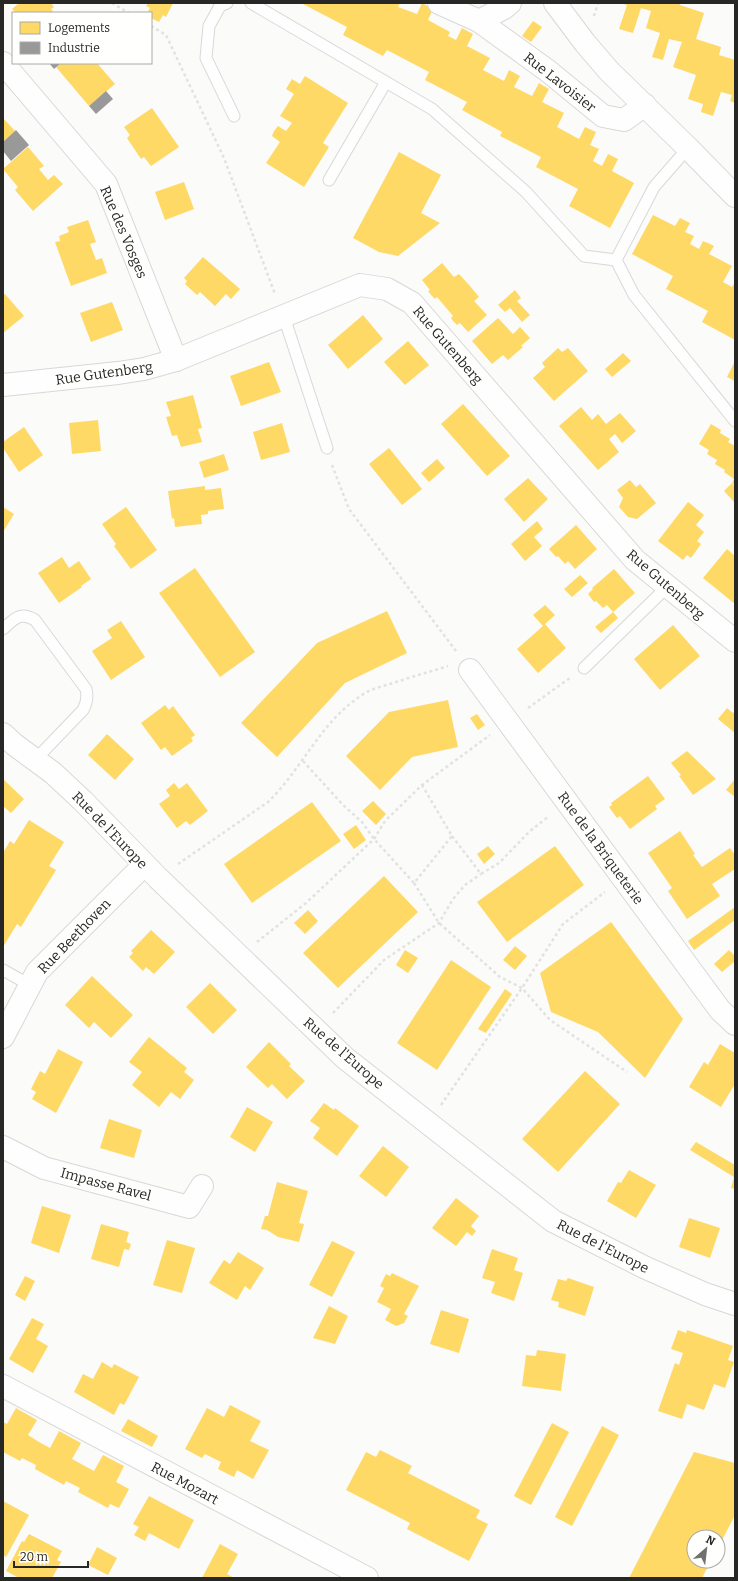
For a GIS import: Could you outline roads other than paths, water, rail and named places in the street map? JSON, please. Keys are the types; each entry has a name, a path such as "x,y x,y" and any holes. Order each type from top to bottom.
{"street":[{"name":"Rue Lavoisier","path":"439,3 479,21 548,70 603,116 624,120 645,105"},
{"path":"479,21 504,8 510,3"},
{"path":"555,3 609,71 645,105 735,196"},
{"name":"Rue des Vosges","path":"3,62 106,184 176,360"},
{"name":"Rue Gutenberg","path":"3,384 118,373 144,369 176,360 360,285 387,289 412,303 635,560 667,588 735,641"},
{"name":"Rue de la Briqueterie","path":"467,665 720,1010 735,1024"},
{"name":"Rue de l'Europe","path":"3,734 15,745 53,773 83,801 151,871 345,1058 553,1221 646,1268 706,1294 735,1304"},
{"name":"Rue Beethoven","path":"3,1037 37,972 151,871"},
{"name":"Impasse Ravel","path":"3,1147 44,1168 188,1207 202,1186"},
{"name":"Rue Mozart","path":"3,1386 367,1578"}],"lane":[{"path":"227,3 220,6 209,26 206,58 234,116"},
{"path":"251,3 432,109 526,192 584,256 616,260"},
{"path":"329,180 386,82"},
{"path":"616,260 654,187 688,148"},
{"path":"616,260 634,295 735,421"},
{"path":"284,317 327,448"},
{"path":"584,668 667,588"},
{"path":"3,629 14,618 21,616 28,616 35,620 86,689 88,694 87,703 83,710 35,760"},
{"path":"3,970 30,985"}]}
